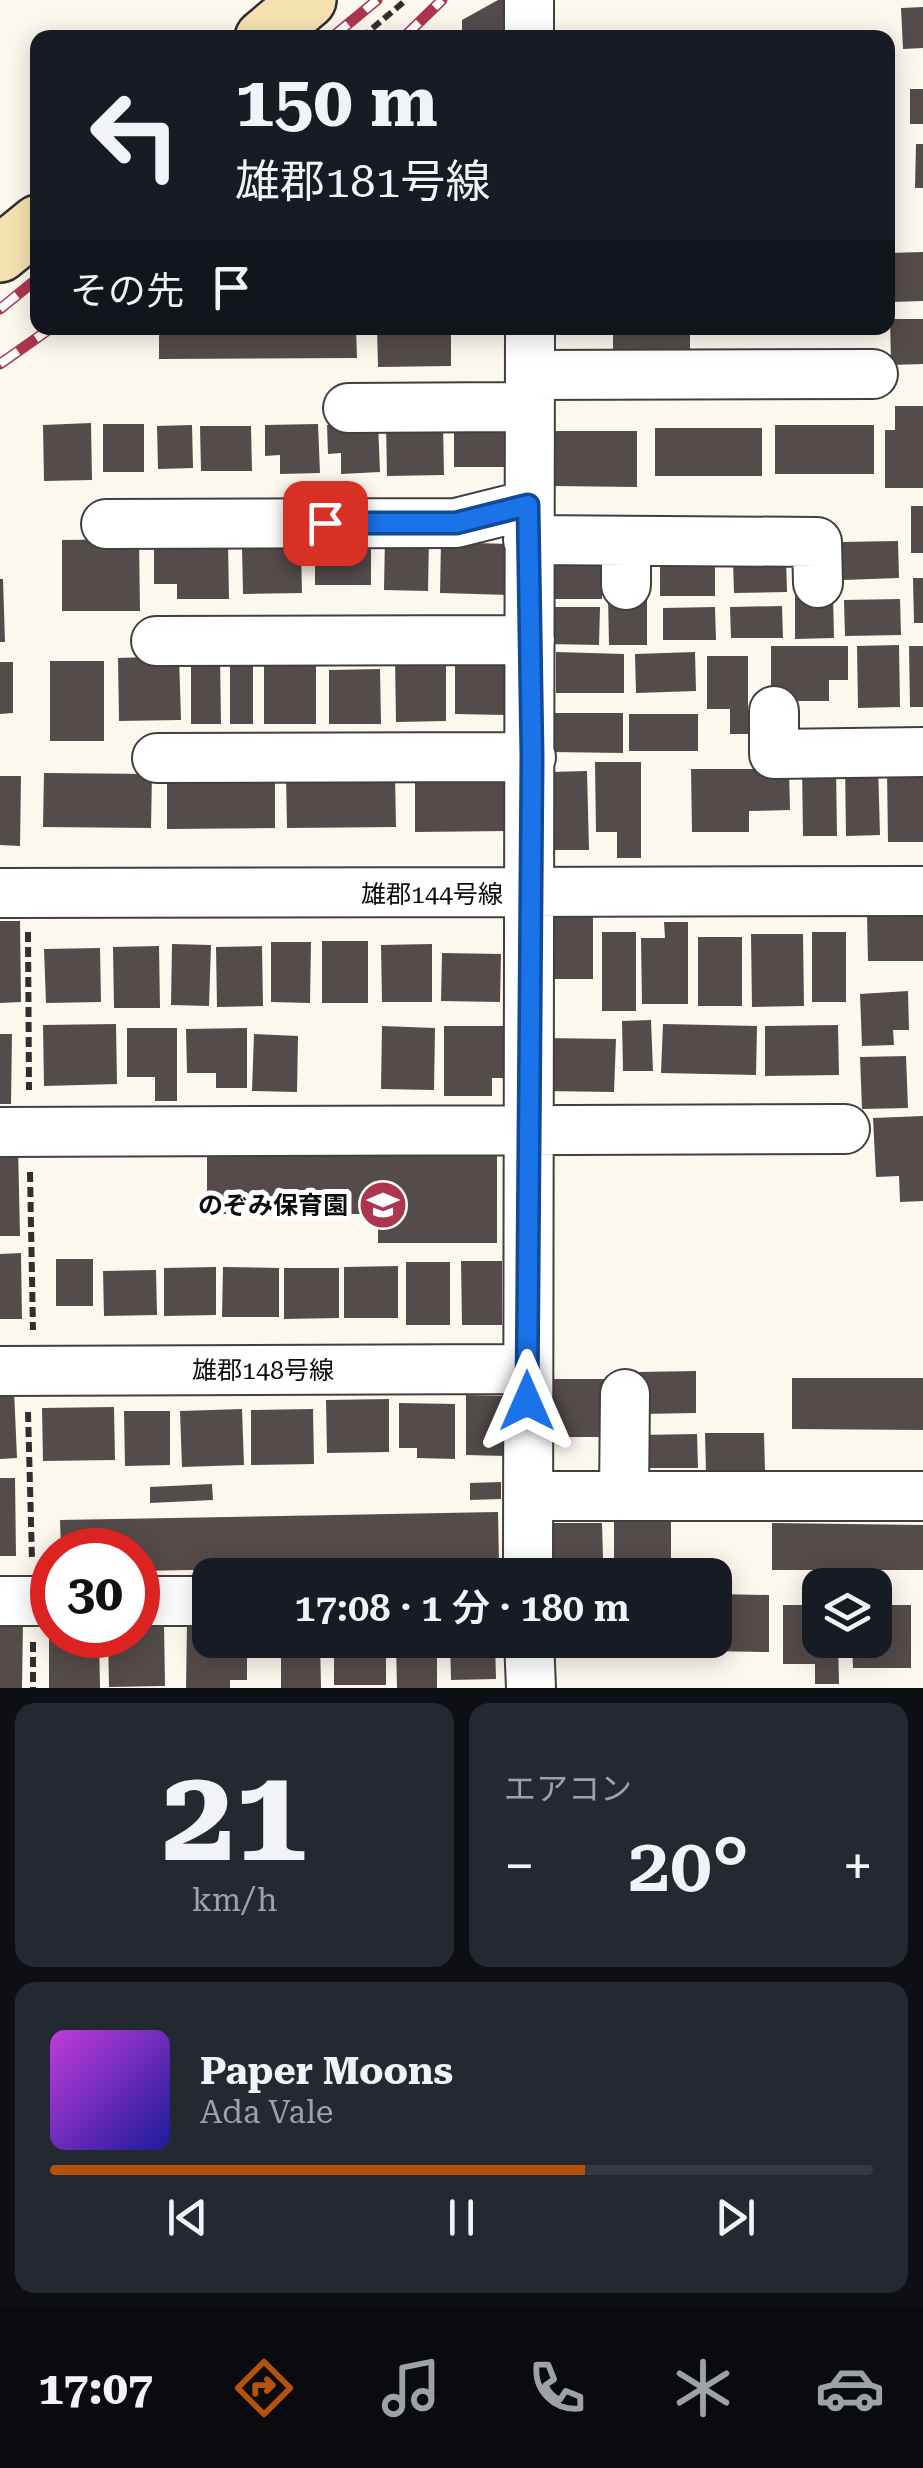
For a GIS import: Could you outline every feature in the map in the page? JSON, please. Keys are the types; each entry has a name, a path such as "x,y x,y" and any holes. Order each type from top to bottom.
{"main road":[{"path":"272,30 308,0"},
{"path":"0,254 30,230"}],"street":[{"path":"529,0 529,30"},
{"path":"528,1558 530,335"},
{"path":"348,408 529,391 873,374"},
{"path":"128,511 325,505 456,523 528,523 626,563 817,542 818,583"},
{"path":"156,641 530,640"},
{"path":"774,711 774,754 923,752"},
{"path":"157,758 532,757"},
{"name":"雄郡144号線","path":"0,894 923,891"},
{"path":"0,1132 845,1129"},
{"name":"雄郡148号線","path":"14,1371 526,1369"},
{"path":"624,1496 625,1394"},
{"path":"528,1496 923,1496"},
{"path":"160,1601 192,1601"},
{"path":"530,1658 530,1688"}],"path":[{"path":"370,30 406,0"},
{"path":"14,1371 32,1688"}],"building":[{"path":"498,0 506,0 506,30 462,30 462,20"},
{"path":"923,7 923,48 903,49 901,8"},
{"path":"910,89 923,89 923,124 910,124"},
{"path":"916,144 923,144 923,188 915,188"},
{"path":"923,252 923,301 895,302 895,253"},
{"path":"895,319 923,319 923,364 891,365 890,335 895,335"},
{"path":"159,335 356,335 357,358 159,359"},
{"path":"377,335 451,335 451,366 378,367"},
{"path":"613,335 690,335 690,363 613,363"},
{"path":"895,406 923,406 923,488 885,488 885,430 895,430"},
{"path":"443,422 444,475 387,476 386,423"},
{"path":"91,423 92,480 44,481 43,425"},
{"path":"378,423 380,472 341,474 341,453 328,454 327,425"},
{"path":"454,423 510,423 510,467 454,467"},
{"path":"103,424 144,424 144,472 103,472"},
{"path":"318,424 320,473 280,474 280,455 265,456 265,425"},
{"path":"192,425 193,468 158,469 157,426"},
{"path":"775,425 874,425 874,474 775,474"},
{"path":"200,426 251,426 252,471 201,471"},
{"path":"655,428 762,428 762,476 655,476"},
{"path":"552,431 637,431 637,487 552,486"},
{"path":"911,506 923,506 923,553 911,553"},
{"path":"385,535 429,537 428,591 384,590"},
{"path":"315,538 371,538 371,585 315,585"},
{"path":"139,539 140,611 62,611 62,540"},
{"path":"898,541 899,578 843,580 841,542"},
{"path":"154,542 228,542 229,599 177,599 177,584 154,584"},
{"path":"441,542 511,544 510,595 440,593"},
{"path":"301,546 302,593 243,594 242,547"},
{"path":"786,558 787,592 734,593 733,560"},
{"path":"549,561 602,561 602,599 548,599"},
{"path":"715,562 715,596 660,596 660,563"},
{"path":"913,578 923,578 923,623 914,623"},
{"path":"3,579 5,642 0,642"},
{"path":"833,594 834,638 795,639 795,595"},
{"path":"608,595 647,595 647,645 609,645"},
{"path":"900,599 901,635 845,636 844,600"},
{"path":"782,606 783,638 731,638 730,607"},
{"path":"548,607 600,607 599,645 547,644"},
{"path":"715,607 716,640 663,640 663,608"},
{"path":"899,645 900,707 858,708 857,646"},
{"path":"771,646 848,646 848,680 829,680 829,701 771,701"},
{"path":"909,646 923,646 923,707 910,707"},
{"path":"556,652 624,654 624,693 556,693"},
{"path":"695,652 696,691 636,693 635,654"},
{"path":"455,655 506,656 505,715 455,714"},
{"path":"179,656 181,720 119,721 118,658"},
{"path":"707,656 748,656 748,734 730,734 730,709 707,709"},
{"path":"446,657 446,721 396,722 395,658"},
{"path":"191,658 220,658 221,724 191,724"},
{"path":"230,658 253,658 253,724 230,724"},
{"path":"316,659 316,724 264,724 264,660"},
{"path":"50,661 104,661 104,741 50,741"},
{"path":"0,662 13,662 13,713 0,714"},
{"path":"380,669 381,724 329,724 329,670"},
{"path":"551,713 623,713 623,753 550,752"},
{"path":"629,714 698,714 698,751 629,751"},
{"path":"595,762 641,762 641,858 617,858 617,832 596,832"},
{"path":"845,765 878,765 880,835 846,836"},
{"path":"802,767 836,767 837,836 803,836"},
{"path":"508,769 508,831 415,832 415,770"},
{"path":"691,769 789,769 790,810 749,811 749,832 692,832"},
{"path":"923,770 923,842 888,842 887,771"},
{"path":"587,771 589,850 552,850 551,772"},
{"path":"44,773 152,774 151,828 43,827"},
{"path":"167,773 275,773 275,828 167,829"},
{"path":"395,774 396,827 287,828 286,775"},
{"path":"0,776 21,776 20,846 0,845"},
{"path":"923,912 923,961 868,961 867,913"},
{"path":"552,916 593,916 593,979 552,979"},
{"path":"0,921 20,921 21,1002 0,1003"},
{"path":"664,922 688,922 688,1004 642,1004 641,938 665,938"},
{"path":"602,932 636,932 636,1011 602,1011"},
{"path":"812,932 846,932 846,1002 812,1002"},
{"path":"751,934 803,934 804,1006 752,1007"},
{"path":"698,937 742,937 742,1006 698,1006"},
{"path":"322,941 368,941 368,1003 322,1003"},
{"path":"271,942 311,942 310,1003 271,1002"},
{"path":"172,944 211,945 209,1006 171,1005"},
{"path":"432,944 432,1002 382,1002 381,945"},
{"path":"159,946 160,1008 114,1008 113,947"},
{"path":"262,946 263,1006 217,1007 216,947"},
{"path":"100,948 101,1002 46,1003 44,949"},
{"path":"442,953 501,954 500,1002 441,1001"},
{"path":"908,991 909,1030 893,1030 894,1045 862,1046 860,994"},
{"path":"651,1020 653,1071 623,1071 622,1021"},
{"path":"116,1024 117,1084 44,1086 43,1025"},
{"path":"663,1024 757,1026 756,1075 661,1073"},
{"path":"838,1025 839,1075 765,1076 765,1026"},
{"path":"382,1026 435,1028 434,1090 381,1089"},
{"path":"444,1026 503,1026 503,1078 492,1078 492,1096 444,1096"},
{"path":"127,1028 177,1028 177,1101 155,1101 155,1077 127,1077"},
{"path":"247,1028 247,1088 216,1088 216,1073 187,1073 186,1029"},
{"path":"0,1034 12,1034 11,1104 0,1104"},
{"path":"254,1034 298,1036 297,1092 252,1091"},
{"path":"545,1038 616,1039 614,1092 545,1091"},
{"path":"906,1056 908,1108 862,1109 860,1057"},
{"path":"923,1116 923,1201 900,1202 899,1176 876,1177 873,1118"},
{"path":"0,1145 18,1145 20,1236 0,1236"},
{"path":"207,1145 497,1145 497,1243 378,1243 378,1214 207,1214"},
{"path":"21,1253 22,1319 0,1319 0,1254"},
{"path":"56,1259 93,1259 93,1306 56,1306"},
{"path":"461,1261 502,1261 502,1325 462,1325"},
{"path":"406,1262 450,1262 450,1325 406,1325"},
{"path":"398,1266 398,1318 344,1318 344,1267"},
{"path":"216,1267 216,1315 164,1316 164,1268"},
{"path":"223,1267 279,1268 279,1317 222,1317"},
{"path":"284,1268 339,1268 339,1318 284,1319"},
{"path":"156,1270 157,1315 104,1316 103,1271"},
{"path":"696,1371 696,1413 640,1414 639,1372"},
{"path":"792,1378 923,1378 923,1430 792,1429"},
{"path":"551,1379 613,1379 613,1437 551,1437"},
{"path":"14,1390 17,1458 0,1459 0,1391"},
{"path":"466,1395 507,1396 506,1456 466,1455"},
{"path":"389,1399 389,1452 327,1453 326,1400"},
{"path":"399,1403 455,1404 455,1459 417,1458 417,1448 399,1448"},
{"path":"114,1407 115,1460 43,1461 42,1408"},
{"path":"242,1409 244,1465 182,1467 180,1411"},
{"path":"313,1409 314,1464 251,1465 251,1410"},
{"path":"124,1411 170,1411 170,1465 125,1466"},
{"path":"705,1433 764,1433 765,1472 706,1472"},
{"path":"697,1434 698,1468 640,1468 640,1435"},
{"path":"0,1478 15,1478 16,1556 0,1556"},
{"path":"501,1482 501,1499 470,1500 470,1483"},
{"path":"212,1484 213,1500 150,1503 150,1487"},
{"path":"498,1512 499,1558 192,1558 192,1570 160,1571 160,1528 60,1528 60,1520"},
{"path":"614,1521 671,1521 671,1558 614,1558"},
{"path":"543,1523 602,1523 603,1558 543,1558"},
{"path":"772,1523 923,1525 923,1570 772,1570"},
{"path":"732,1594 769,1595 769,1652 732,1651"},
{"path":"783,1605 802,1605 802,1658 838,1658 839,1684 815,1684 815,1664 783,1664"},
{"path":"892,1605 911,1605 911,1668 853,1668 853,1658 892,1658"},
{"path":"0,1620 23,1621 22,1688 0,1688"},
{"path":"160,1623 164,1623 165,1686 109,1687 108,1658 160,1658"},
{"path":"187,1623 192,1623 192,1658 247,1658 247,1680 230,1680 230,1688 186,1688"},
{"path":"49,1658 99,1658 100,1688 49,1688"},
{"path":"281,1658 320,1658 321,1688 281,1688"},
{"path":"334,1658 386,1658 386,1685 334,1685"},
{"path":"396,1658 437,1658 437,1688 397,1688"},
{"path":"450,1658 495,1658 496,1679 451,1680"}],"railway":[{"path":"341,30 377,0"},
{"path":"411,30 442,0"},
{"path":"0,309 30,285"},
{"path":"0,364 41,335"}],"place":[{"name":"のぞみ保育園","path":"383,1205"}],"route":[{"path":"325,523 456,523 528,505 532,757 527,934 527,1401"}]}
